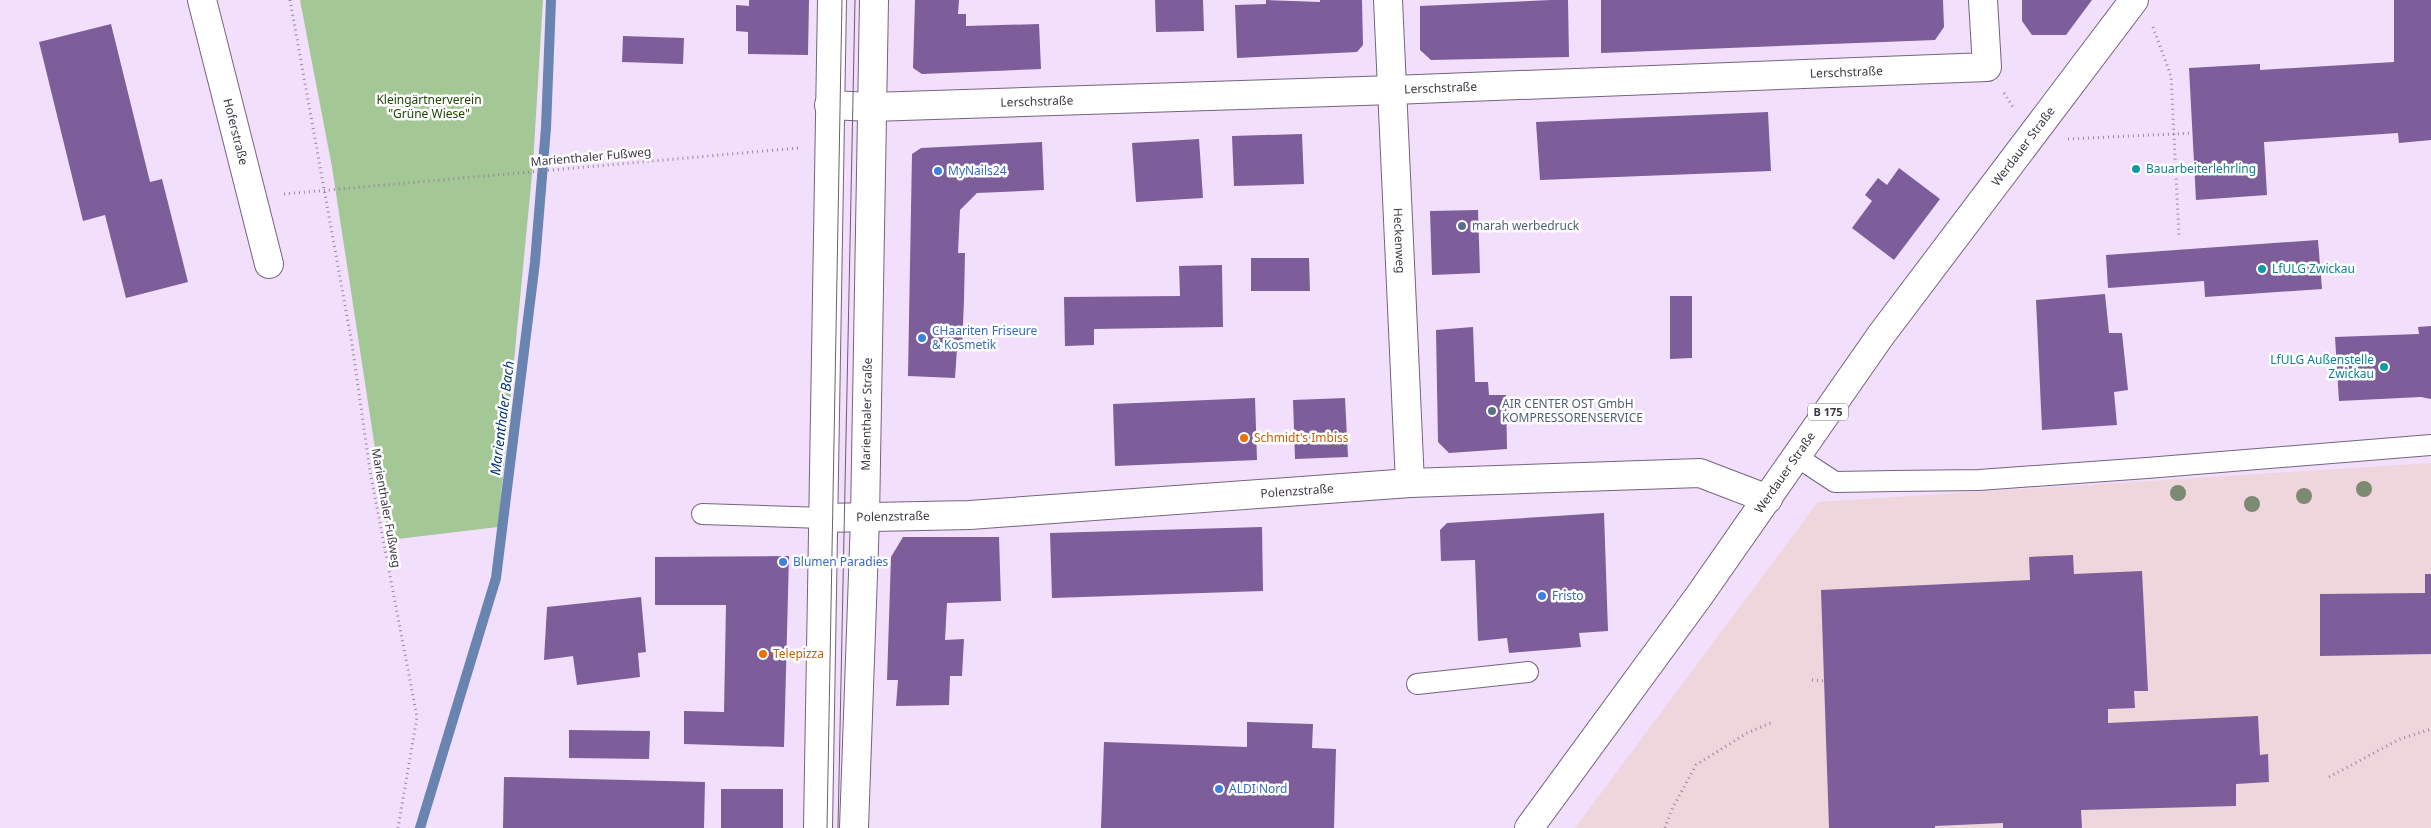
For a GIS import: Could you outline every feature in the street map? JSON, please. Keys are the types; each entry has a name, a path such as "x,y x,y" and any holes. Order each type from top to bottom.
{"street":[{"name":"Hoferstraße","path":"202,0 269,264"},
{"path":"818,828 832,0"},
{"name":"Marienthaler Straße","path":"854,828 865,518 874,0"},
{"name":"Heckenweg","path":"1388,0 1410,483"},
{"path":"1984,0 1987,67"},
{"name":"Werdauer Straße","path":"1529,828 1768,499 1881,335 2134,0"},
{"name":"Lerschstraße","path":"830,105 872,107 1393,90 1987,67"},
{"name":"Polenzstraße","path":"823,518 980,514 1410,483 1700,473 1768,499"}],"lane":[{"path":"1797,457 1835,482 1894,482 1979,480 2431,445"},
{"path":"702,514 823,518"},
{"path":"1417,684 1528,672"}],"path":[{"name":"Marienthaler Fußweg","path":"290,0 352,344 370,471 417,716 398,828"},
{"path":"2152,23 2171,76 2179,236"},
{"path":"1987,67 2032,135 2078,140 2192,134"},
{"name":"Marienthaler Fußweg","path":"325,190 829,145"},
{"path":"252,197 325,190"},
{"path":"1812,680 1824,681"},
{"path":"1664,828 1670,811 1696,765 1747,733 1773,722"},
{"path":"2330,777 2400,738 2431,729"}],"shaded area":[{"path":"2431,463 2431,828 1575,828 1818,502"}],"green space":[{"name":"Kleingärtnerverein \"Grüne Wiese\"","path":"300,0 543,0 533,164 498,527 389,540 332,167"}],"building":[{"path":"749,0 809,0 808,55 748,54 748,32 736,31 736,5 749,6"},
{"path":"915,0 959,0 958,14 966,14 966,26 1039,24 1041,69 922,74 913,68"},
{"path":"1155,0 1203,0 1204,31 1156,32"},
{"path":"1266,0 1320,2 1320,0 1362,0 1363,45 1357,52 1237,58 1235,5 1266,4"},
{"path":"1568,0 1569,57 1431,60 1420,50 1420,6"},
{"path":"1601,0 1943,0 1944,27 1935,40 1601,53"},
{"path":"2022,0 2092,0 2066,35 2032,35 2022,21"},
{"path":"2394,0 2431,0 2431,140 2399,143 2398,133 2264,142 2267,195 2196,200 2189,68 2260,64 2260,70 2394,62"},
{"path":"111,24 150,182 162,179 188,282 126,298 105,215 83,221 39,42"},
{"path":"623,36 684,38 683,64 622,62"},
{"path":"1768,112 1771,171 1540,180 1536,122"},
{"path":"1302,134 1304,184 1234,186 1232,136"},
{"path":"1199,139 1203,198 1136,202 1132,143"},
{"path":"1042,142 1044,190 977,193 960,210 958,253 965,253 964,300 962,348 957,348 955,378 908,376 912,154 921,148"},
{"path":"1899,168 1940,199 1894,260 1852,228 1872,201 1865,195 1878,178 1887,185"},
{"path":"1478,210 1480,273 1432,275 1430,211"},
{"name":"LfULG Zwickau","path":"2318,240 2322,289 2205,297 2204,281 2108,288 2106,255"},
{"path":"1251,258 1309,258 1310,291 1251,291"},
{"path":"1222,265 1223,327 1094,329 1094,345 1065,346 1064,297 1180,296 1179,266"},
{"path":"2105,294 2109,333 2122,333 2128,390 2114,392 2117,425 2042,430 2036,300"},
{"path":"1670,296 1692,296 1692,358 1670,359"},
{"name":"LfULG Außenstelle Zwickau","path":"2431,326 2431,399 2421,397 2339,401 2335,337 2419,334 2418,327"},
{"path":"1473,327 1475,382 1488,382 1489,395 1506,395 1507,449 1449,453 1438,442 1436,330"},
{"path":"1255,398 1257,460 1115,466 1113,404"},
{"path":"1345,398 1348,457 1295,459 1293,400"},
{"name":"Fristo","path":"1604,513 1608,631 1579,633 1581,647 1509,653 1507,638 1478,641 1475,560 1441,561 1440,530 1447,523"},
{"path":"1262,527 1263,591 1052,598 1050,533"},
{"path":"903,537 999,537 1001,601 947,603 945,640 964,639 962,676 950,676 949,705 896,706 898,680 887,680 891,557"},
{"path":"2073,555 2074,574 2142,571 2148,691 2134,691 2135,708 2108,709 2108,723 2258,716 2260,755 2268,754 2269,782 2236,784 2236,806 2081,810 2082,828 2003,828 2003,823 1935,826 1935,828 1829,828 1821,590 2030,580 2029,557"},
{"path":"789,556 784,747 684,744 684,711 724,712 726,605 655,605 655,557"},
{"path":"2425,574 2431,574 2431,654 2320,656 2320,594 2425,593"},
{"path":"641,597 646,652 638,653 640,677 577,685 573,656 544,660 547,607"},
{"name":"ALDI Nord","path":"1247,722 1313,724 1312,748 1336,749 1334,828 1101,828 1104,742 1247,747"},
{"path":"569,730 650,731 649,759 569,758"},
{"path":"504,777 705,782 704,828 503,828"},
{"path":"721,789 783,789 783,828 721,828"}],"waterway":[{"name":"Marienthaler Bach","path":"420,828 496,578 535,262 546,128 551,0"}],"tram line":[{"path":"827,828 842,0"},
{"path":"838,828 855,0"}],"place":[{"name":"Bauarbeiterlehrling","path":"2136,169"},
{"name":"MyNails24","path":"938,171"},
{"name":"marah werbedruck","path":"1462,226"},
{"name":"LfULG Zwickau","path":"2262,269"},
{"name":"CHaariten Friseure & Kosmetik","path":"922,338"},
{"name":"LfULG Außenstelle Zwickau","path":"2384,367"},
{"name":"AIR CENTER OST GmbH KOMPRESSORENSERVICE","path":"1492,411"},
{"name":"Schmidt's Imbiss","path":"1244,438"},
{"name":"Blumen Paradies","path":"783,562"},
{"name":"Fristo","path":"1542,596"},
{"name":"Telepizza","path":"763,654"},
{"name":"ALDI Nord","path":"1219,789"}]}
